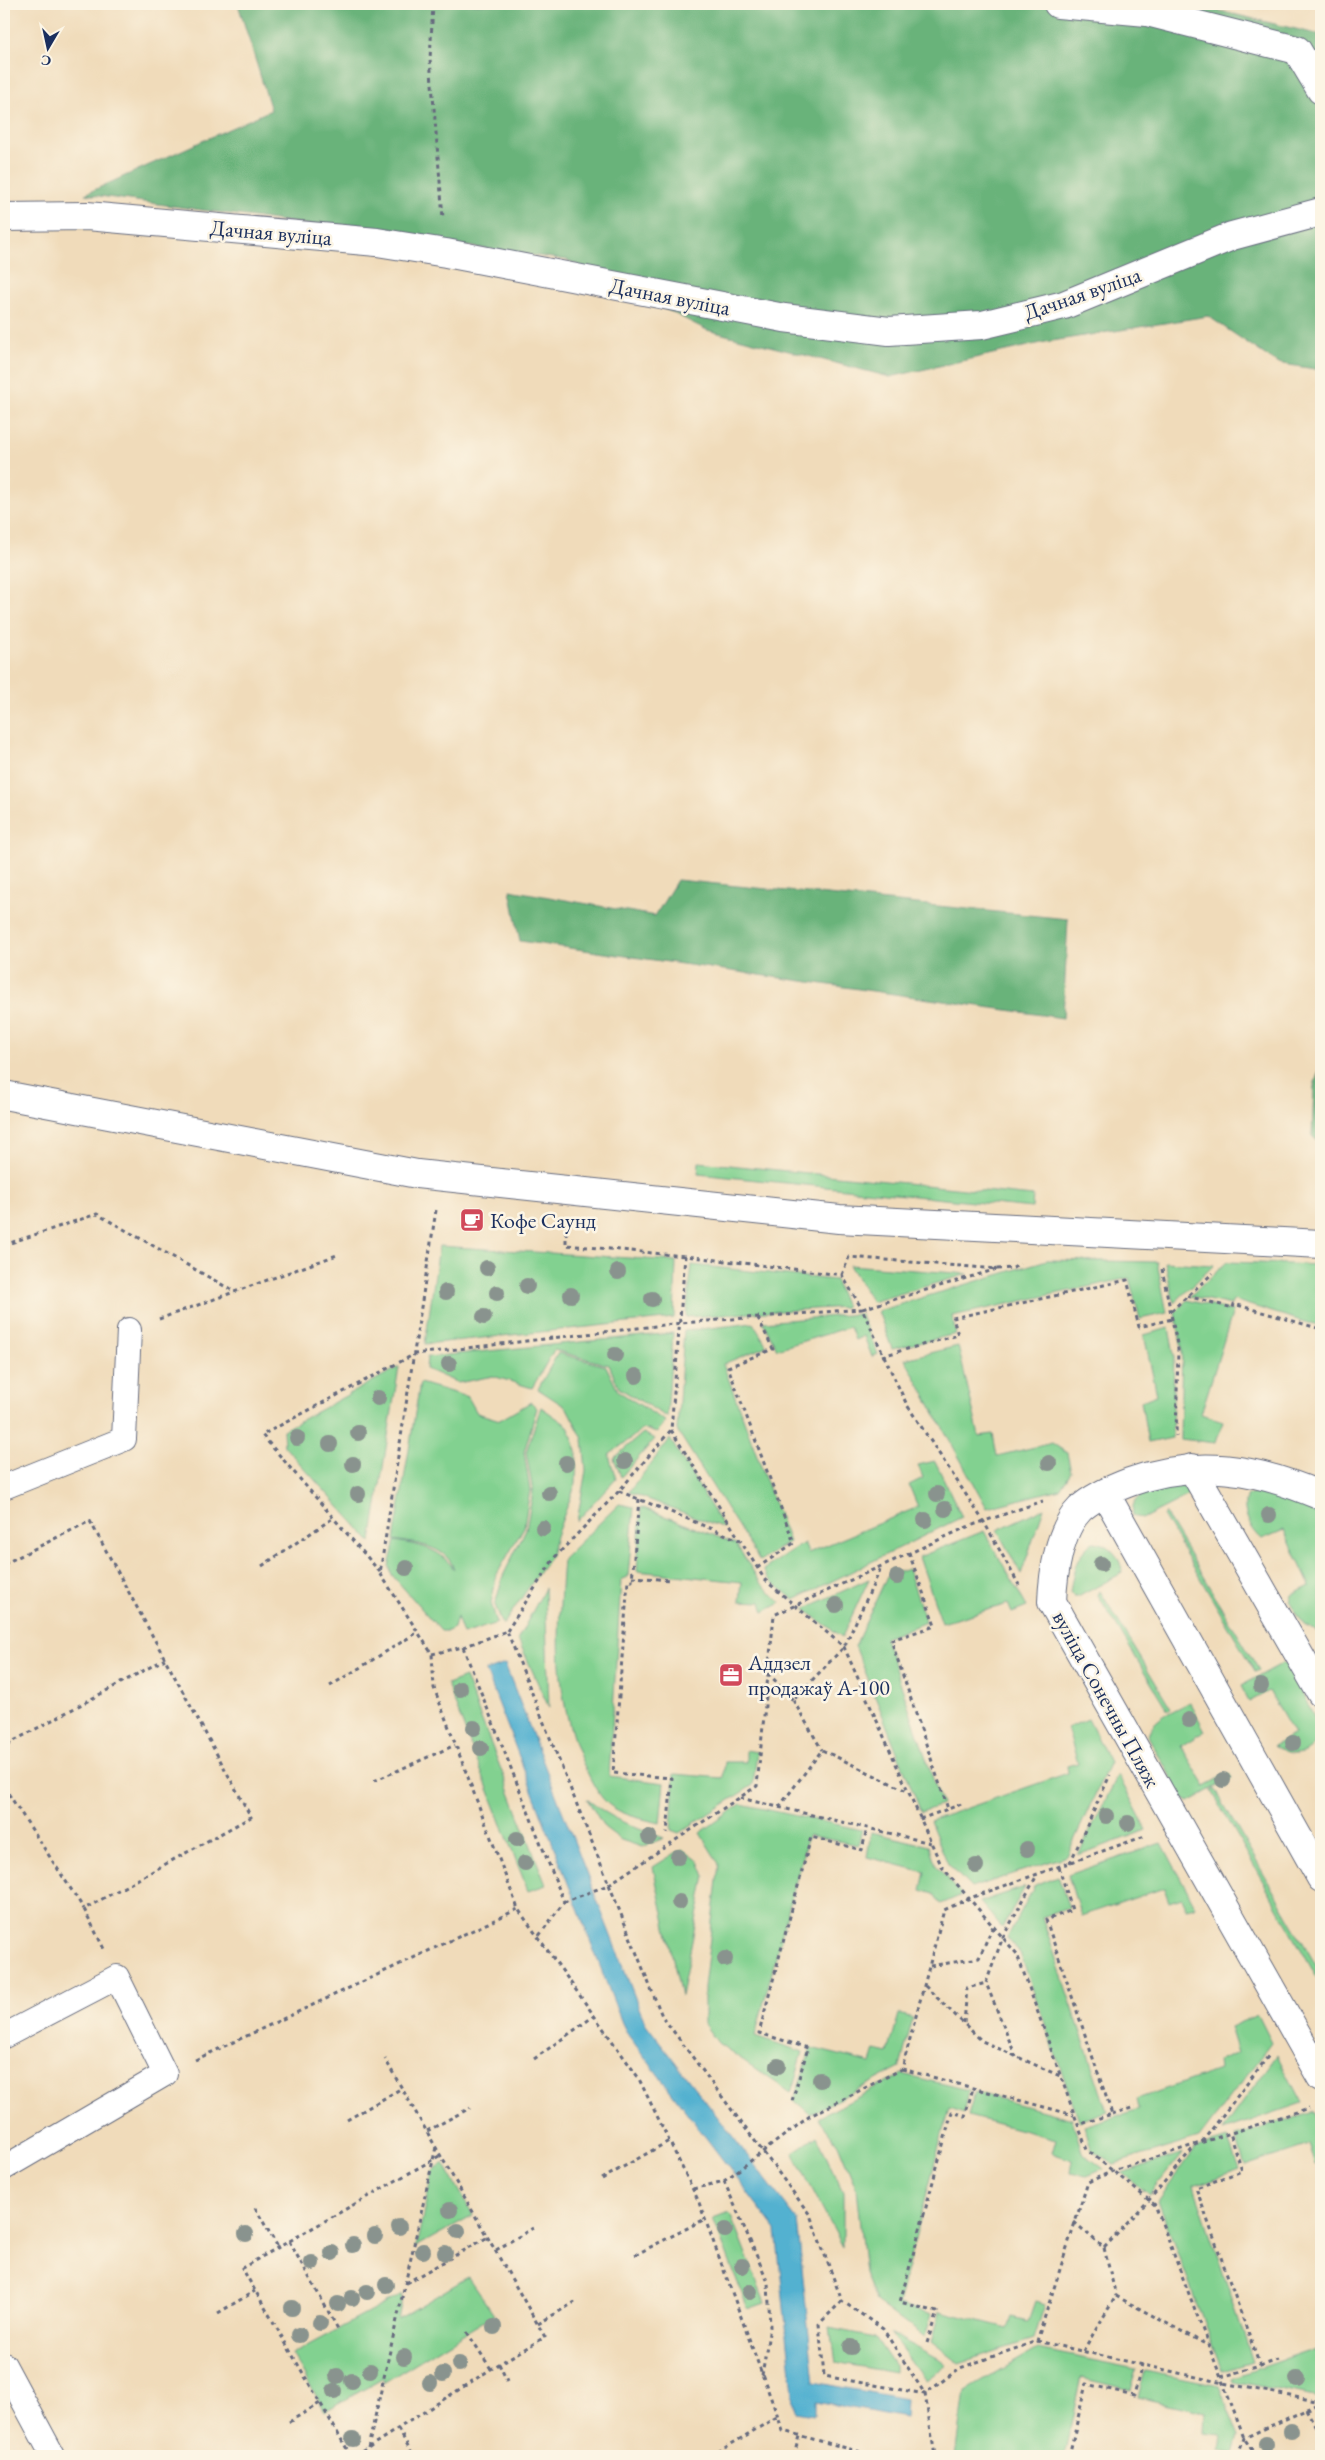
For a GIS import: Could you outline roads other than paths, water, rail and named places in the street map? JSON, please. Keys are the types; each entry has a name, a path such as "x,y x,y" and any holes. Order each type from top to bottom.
{"street":[{"path":"1058,4 1147,12 1297,50 1321,90"},
{"name":"Дачная вуліца","path":"4,217 87,216 377,242 446,253 784,318 890,331 982,325 1064,305 1232,236 1321,212"},
{"path":"4,1095 440,1177 839,1219 1321,1244"},
{"path":"1192,1468 1321,1693"},
{"name":"вуліца Сонечны Пляж","path":"1321,1496 1305,1489 1240,1471 1192,1468 1151,1475 1105,1493 1080,1509 1068,1528 1053,1575 1052,1602 1321,2077"},
{"path":"1105,1493 1321,1878"}],"lane":[{"path":"4,1487 124,1439 129,1330"},
{"path":"4,2036 117,1977 165,2074 4,2168"},
{"path":"4,2365 53,2456"}],"water":[{"path":"505,1664 646,2024 797,2220 814,2382 906,2399 905,2418 815,2401 815,2415 795,2412 776,2230 628,2035 622,2023 486,1671"}],"place":[{"name":"Кофе Саунд","path":"472,1220"},
{"name":"Аддзел продажаў А-100","path":"731,1675"}]}
